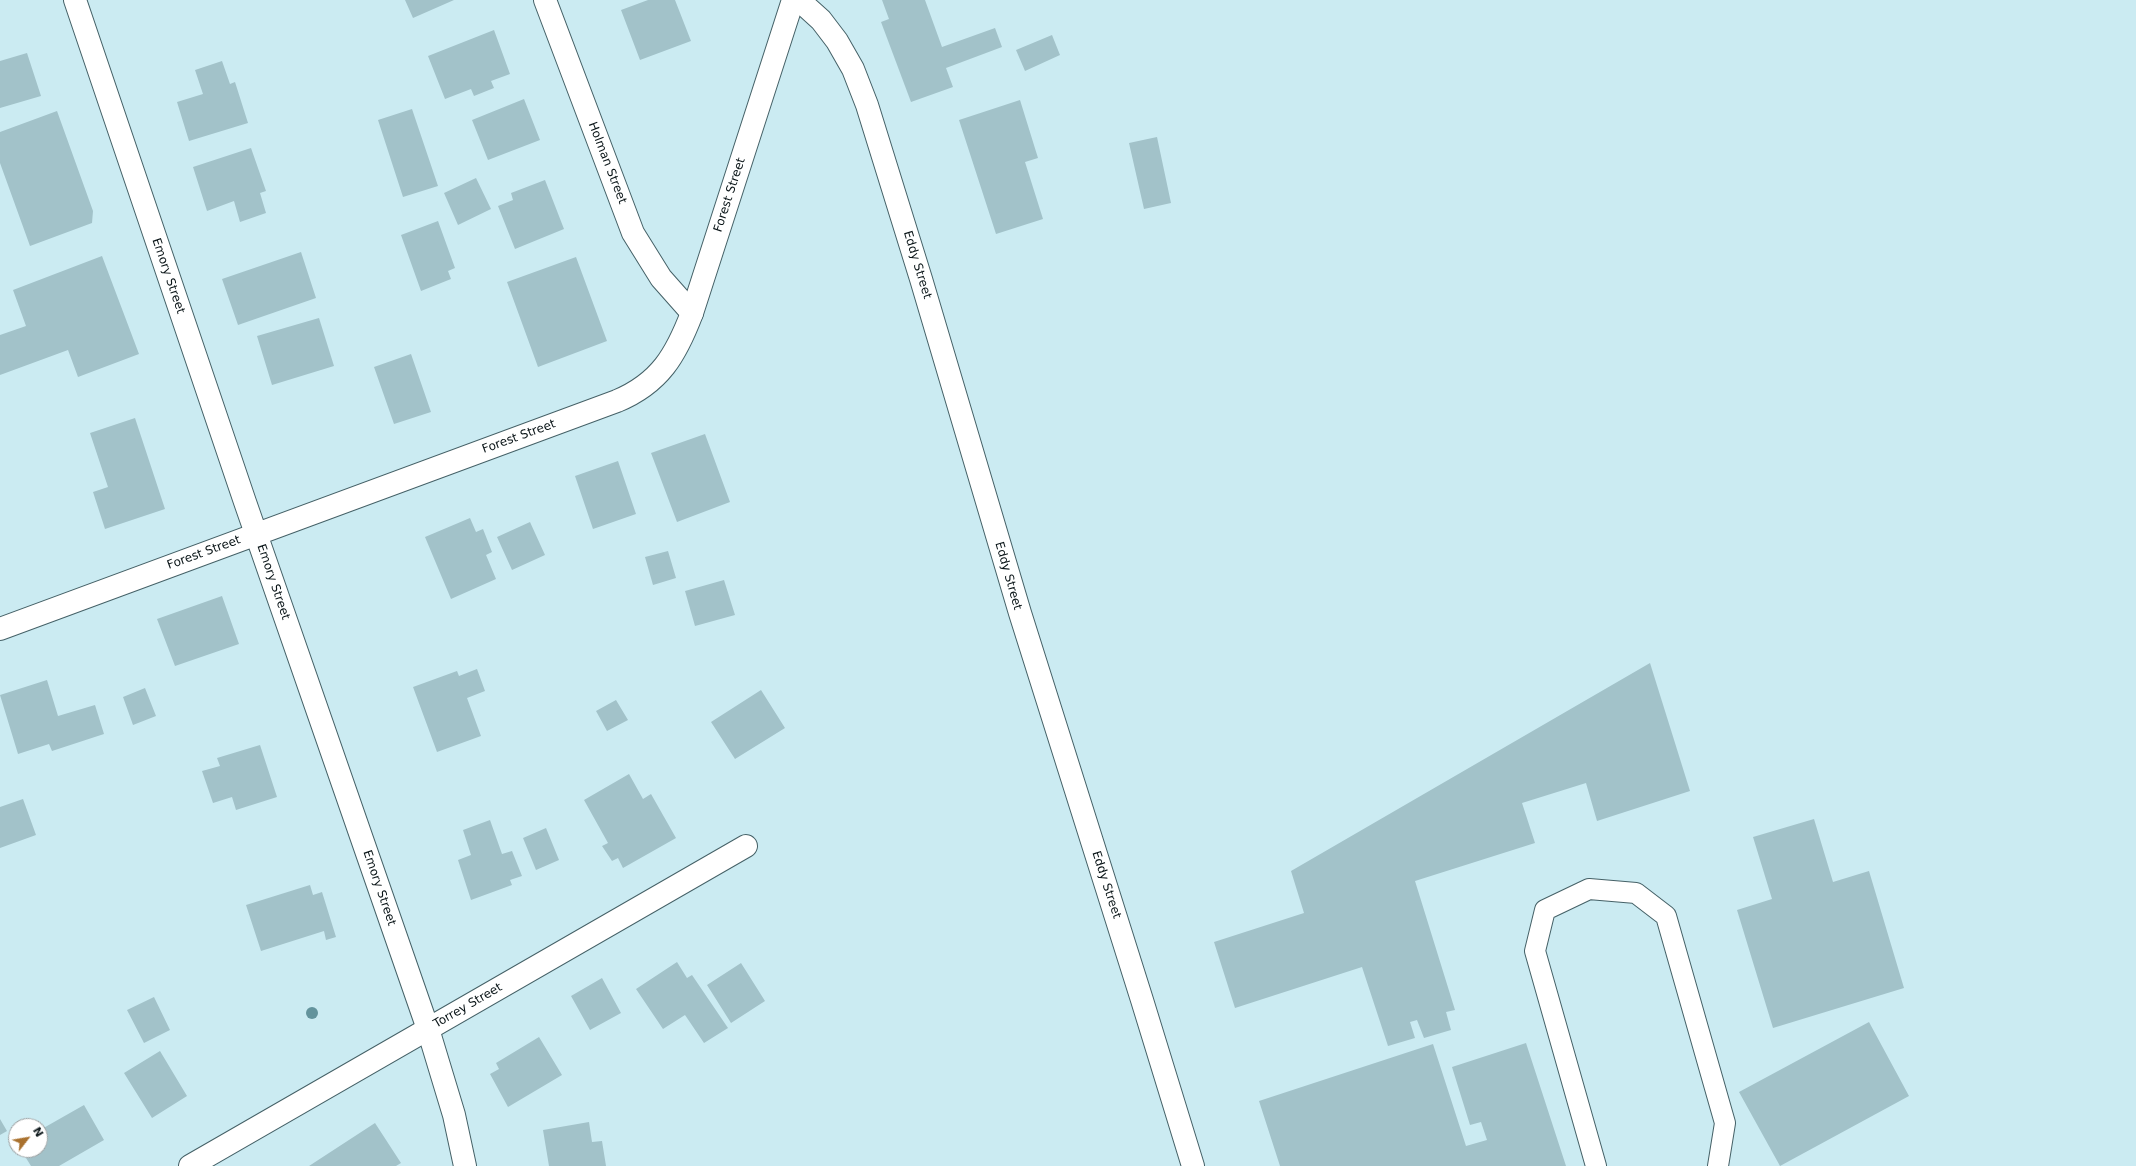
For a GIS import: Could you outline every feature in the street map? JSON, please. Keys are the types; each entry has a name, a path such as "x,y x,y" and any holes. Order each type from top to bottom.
{"main road":[{"name":"Emory Street","path":"75,0 256,533 428,1029 454,1115 465,1166"},
{"name":"Holman Street","path":"545,0 633,233 660,278 692,313"},
{"name":"Forest Street","path":"0,629 628,396 648,384 664,369 678,345 692,313 793,0"},
{"name":"Eddy Street","path":"799,0 821,20 837,41 853,69 867,105 921,279 1020,613 1193,1166"},
{"name":"Torrey Street","path":"190,1166 746,846"}],"lane":[{"path":"1596,1166 1535,951 1546,910 1589,889 1636,893 1666,916 1725,1122 1718,1166"}],"building":[{"path":"405,0 454,0 413,18"},
{"path":"648,0 675,0 691,41 640,60 621,10"},
{"path":"882,0 925,0 942,47 995,28 1002,47 946,68 953,87 911,102 881,22 889,19"},
{"path":"494,30 510,74 491,81 494,88 474,96 471,89 445,99 428,56"},
{"path":"1052,35 1060,55 1025,71 1016,50"},
{"path":"27,53 41,96 0,108 0,61"},
{"path":"222,61 230,84 235,82 248,123 189,141 177,102 203,94 195,70"},
{"path":"524,99 540,140 488,160 472,120"},
{"path":"1020,100 1038,158 1025,162 1043,219 996,234 959,120"},
{"path":"412,109 438,186 403,197 378,120"},
{"path":"57,111 93,211 92,223 30,246 0,163 0,132"},
{"path":"1157,137 1171,203 1144,209 1129,143"},
{"path":"251,148 266,191 260,193 266,213 240,222 234,201 207,211 193,167"},
{"path":"476,178 491,209 458,225 444,193"},
{"path":"545,180 564,229 515,249 498,206 513,200 511,193"},
{"path":"438,221 455,268 448,271 451,279 421,291 401,235"},
{"path":"301,252 316,298 238,325 222,279"},
{"path":"102,256 139,354 78,377 68,350 0,375 0,335 26,326 13,290"},
{"path":"576,257 607,341 538,367 507,282"},
{"path":"319,318 334,366 272,385 257,336"},
{"path":"411,354 431,412 394,424 374,367"},
{"path":"135,418 165,509 105,529 93,492 108,487 90,433"},
{"path":"705,434 730,502 677,522 651,453"},
{"path":"618,461 636,514 593,529 575,476"},
{"path":"470,518 476,532 483,529 492,552 486,555 496,579 451,599 425,537"},
{"path":"530,522 545,555 512,570 497,537"},
{"path":"668,551 676,578 653,585 645,557"},
{"path":"724,580 735,615 695,626 685,591"},
{"path":"222,596 239,644 175,666 157,619"},
{"path":"1650,663 1690,791 1597,821 1586,783 1522,803 1535,843 1415,881 1455,1010 1446,1012 1451,1030 1424,1038 1417,1020 1410,1022 1415,1038 1388,1046 1362,967 1235,1008 1214,942 1304,913 1291,871"},
{"path":"477,669 485,691 467,698 481,736 437,752 413,687 457,671 459,676"},
{"path":"47,680 58,716 95,705 104,734 52,751 49,744 18,754 0,695"},
{"path":"145,688 156,716 133,725 123,697"},
{"path":"761,690 785,728 735,759 711,722"},
{"path":"616,700 628,720 607,731 596,711"},
{"path":"260,745 277,797 236,810 232,797 213,803 202,771 220,766 217,758"},
{"path":"629,774 643,799 651,794 676,838 623,868 618,858 612,861 602,846 608,843 584,800"},
{"path":"23,799 36,835 0,848 0,807"},
{"path":"1814,819 1833,882 1869,871 1904,988 1773,1028 1737,910 1772,899 1753,837"},
{"path":"490,820 502,854 512,851 522,876 510,880 512,885 471,900 458,860 471,855 463,830"},
{"path":"546,828 559,860 536,870 523,838"},
{"path":"310,885 313,895 322,892 336,937 326,940 324,931 261,951 246,905"},
{"path":"677,962 687,978 692,975 728,1028 704,1043 685,1015 663,1029 636,989"},
{"path":"741,963 765,1001 731,1023 707,985"},
{"path":"602,978 621,1013 590,1030 571,996"},
{"path":"154,997 170,1030 144,1043 127,1010"},
{"path":"1869,1022 1909,1096 1780,1166 1739,1092"},
{"path":"539,1037 562,1075 508,1107 490,1074 499,1069 496,1063"},
{"path":"1526,1043 1566,1166 1280,1166 1259,1101 1433,1044 1466,1146 1487,1140 1481,1122 1470,1125 1452,1067"},
{"path":"160,1051 187,1096 152,1118 124,1073"},
{"path":"84,1105 104,1140 59,1166 31,1166 26,1158 48,1158 48,1125"},
{"path":"0,1119 7,1131 0,1135"},
{"path":"589,1122 592,1142 602,1141 606,1166 549,1166 543,1130"},
{"path":"375,1123 401,1163 396,1166 309,1166"}]}
